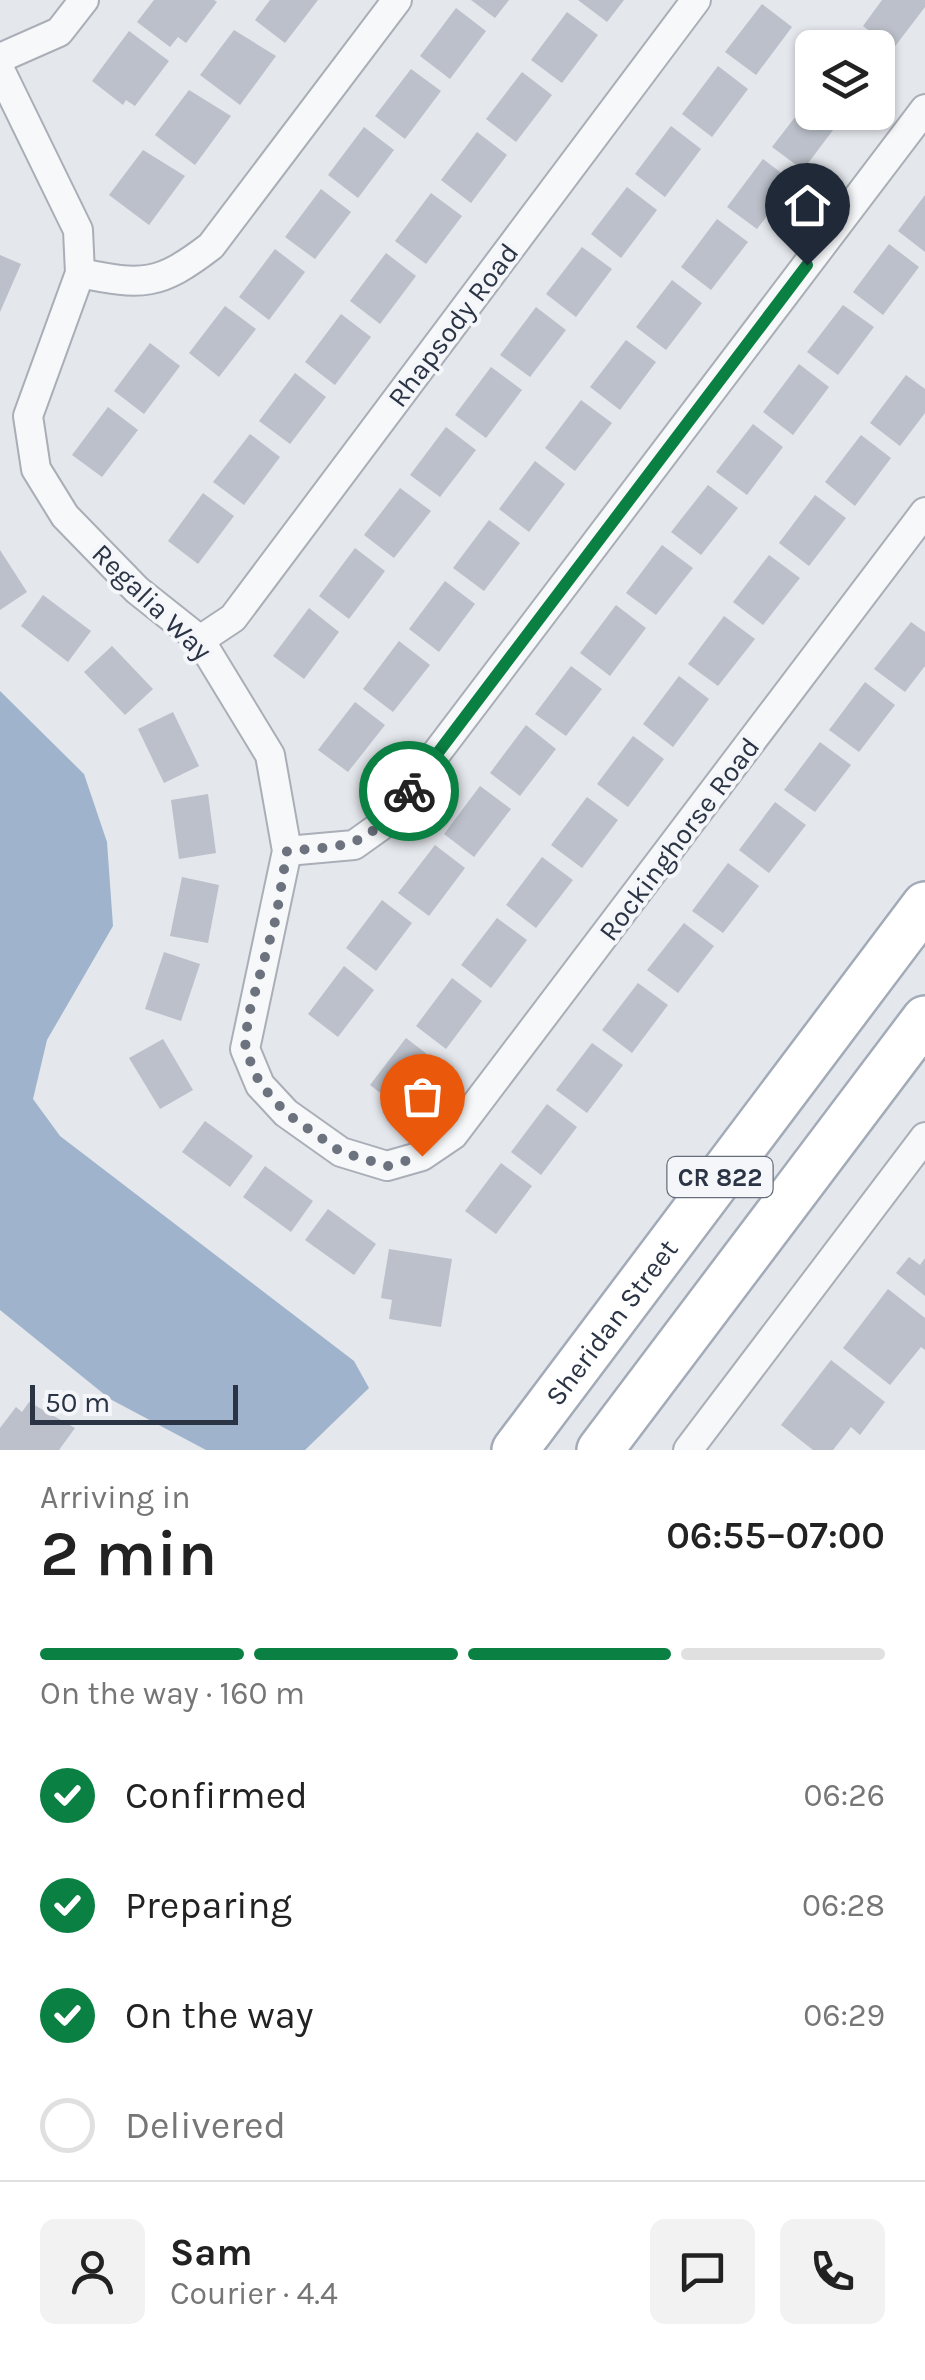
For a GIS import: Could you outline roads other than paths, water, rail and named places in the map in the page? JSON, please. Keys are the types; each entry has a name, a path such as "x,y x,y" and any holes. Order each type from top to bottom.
{"main road":[{"name":"Sheridan Street","path":"515,1450 925,905"},
{"name":"CR 822","path":"600,1450 925,1019"}],"street":[{"path":"0,58 60,32 84,0"},
{"path":"80,273 130,283 174,274 211,246 396,0"},
{"name":"Rhapsody Road","path":"200,640 234,618 696,0"},
{"name":"Regalia Way","path":"0,70 8,105 78,230 80,273 28,416 36,470 65,516 137,590 200,640 270,755 287,851 276,918 248,1017 245,1049 260,1084 286,1113 341,1152 388,1166 422,1156"},
{"path":"287,851 354,845 382,825 925,109"},
{"name":"Rockinghorse Road","path":"422,1156 452,1135 510,1064 925,512"},
{"path":"688,1450 925,1137"}],"water":[{"path":"0,691 84,774 107,842 113,926 47,1040 33,1099 60,1136 354,1361 369,1388 305,1450 206,1450 110,1399 0,1310"}]}
